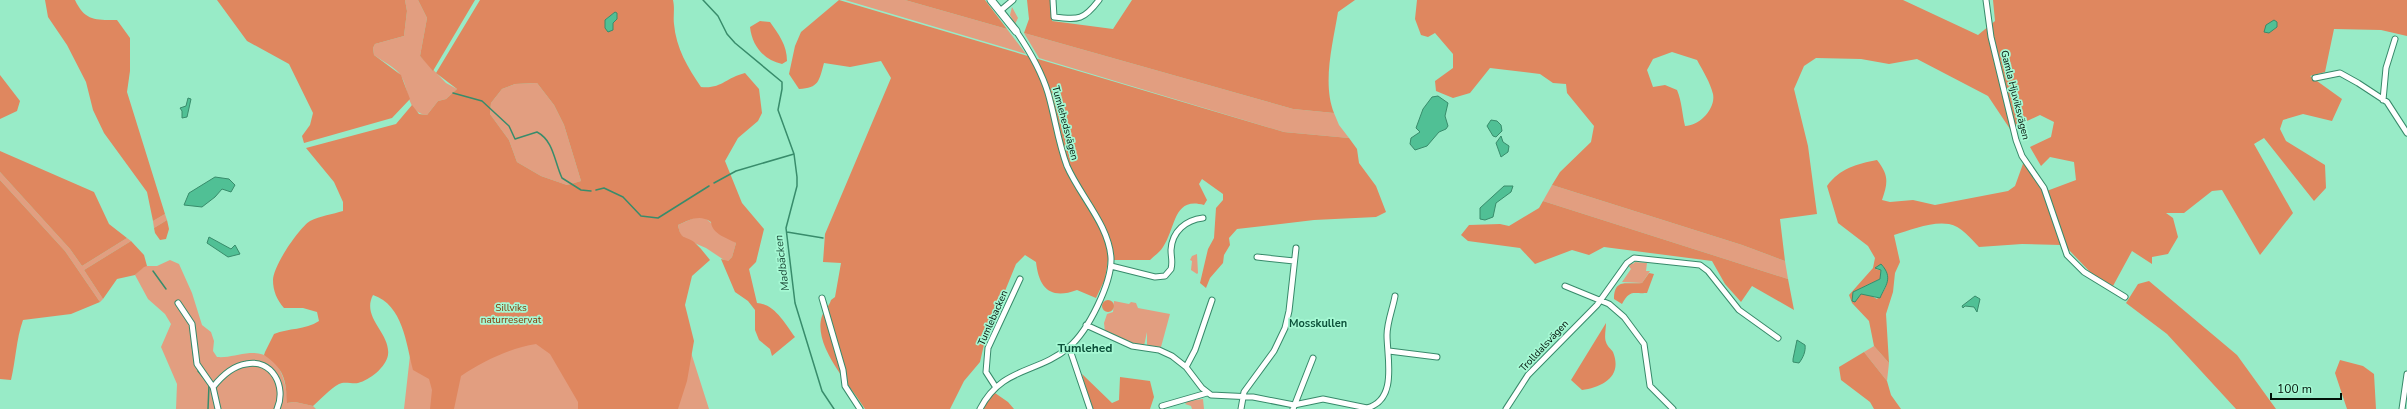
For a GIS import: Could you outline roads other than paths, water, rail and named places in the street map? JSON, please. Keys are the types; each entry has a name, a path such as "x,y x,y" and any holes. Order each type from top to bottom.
{"street":[{"path":"991,0 1016,31"},
{"path":"1000,11 1013,0"},
{"path":"1053,0 1054,17 1076,19 1084,17 1090,13 1099,0"},
{"name":"Gamla Hjuviksvägen","path":"1986,0 1991,37 2016,140 2022,156 2044,188 2058,224 2065,250 2084,272 2126,297"},
{"name":"Tumlehedsvägen","path":"980,409 995,386 1069,347 1086,325 1107,284 1111,266 1110,249 1105,235 1062,153 1044,80 1016,31"},
{"path":"2383,100 2386,68 2395,39"},
{"path":"2315,78 2340,74 2358,82 2383,100 2396,113 2407,133"},
{"path":"1111,266 1155,277 1165,276 1172,269 1172,245 1179,230 1189,221 1204,218"},
{"path":"1241,409 1243,396 1248,386 1274,351 1285,328 1289,311 1296,248"},
{"path":"1257,257 1294,261"},
{"name":"Trolldalsvägen","path":"1506,409 1528,375 1601,300 1630,259 1642,258 1700,265 1708,271 1739,310 1778,338"},
{"name":"Tumlebacken","path":"995,386 986,372 988,348 1020,279"},
{"path":"1565,286 1601,300 1624,317 1637,333 1646,355 1650,386 1673,409"},
{"path":"1086,325 1132,346 1163,351 1186,367 1207,393 1218,397 1243,396 1294,407 1323,399 1354,408 1370,408 1384,395 1387,388 1389,351 1387,334 1395,296"},
{"path":"822,298 843,370 845,386 860,409"},
{"path":"1186,367 1196,350 1212,300"},
{"path":"178,303 192,324 197,364 213,387 218,409"},
{"path":"1069,347 1090,409"},
{"path":"1389,351 1437,357"},
{"path":"1294,407 1313,358"},
{"path":"213,387 223,376 241,365 252,363 263,366 273,372 278,380 280,400 277,409"},
{"path":"2402,409 2407,374"},
{"path":"1162,406 1207,393"}],"waterway":[{"name":"Madbäcken","path":"703,0 718,16 727,34 735,43 782,82 778,110 794,154 797,177 797,186 786,228 795,303 822,391 834,409"},
{"path":"453,93 482,101 509,126 515,139 537,132 543,136 553,152 562,178 581,190 591,191"},
{"path":"714,183 736,171 794,154"},
{"path":"596,190 604,188 623,197 641,216 658,218 709,186"},
{"path":"787,232 823,238"},
{"path":"153,271 166,289"},
{"path":"192,344 195,365"},
{"path":"198,371 207,382"},
{"path":"208,409 209,385"}],"district":[{"name":"Mosskullen","path":"1318,323"},
{"name":"Tumlehed","path":"1085,348"}],"park label":[{"name":"Sillviks naturreservat","path":"511,314"}]}
